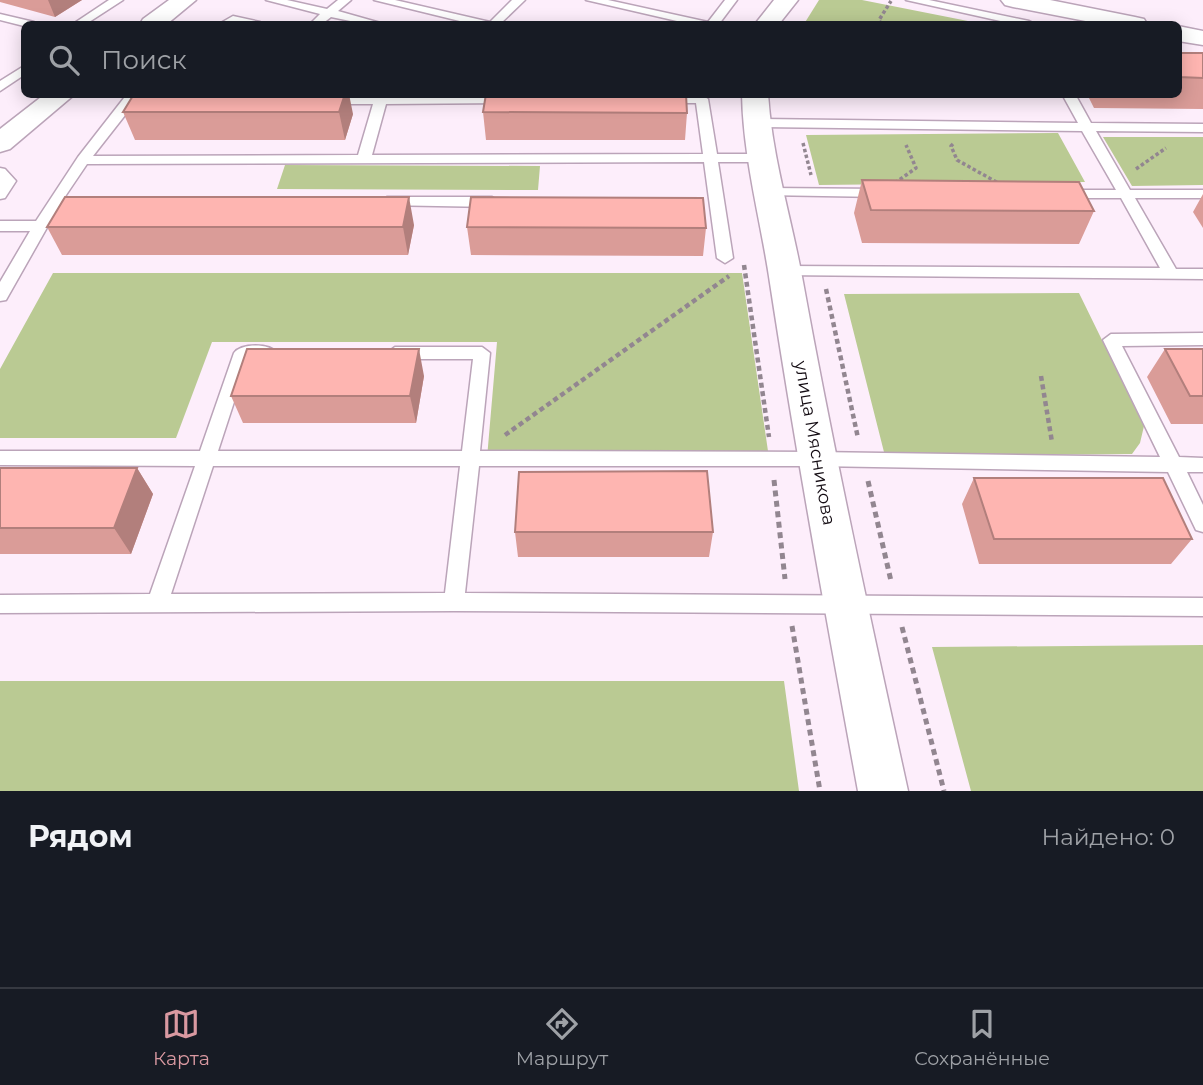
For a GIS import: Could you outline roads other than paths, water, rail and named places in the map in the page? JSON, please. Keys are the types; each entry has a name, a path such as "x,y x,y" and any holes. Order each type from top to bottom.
{"street":[{"path":"770,21 786,0"},
{"path":"1013,0 1120,21"},
{"path":"155,21 178,1"},
{"path":"1182,34 1203,38"},
{"path":"0,143 57,98"},
{"name":"улица Мясникова","path":"760,142 804,271 816,459 883,791"}],"lane":[{"path":"84,21 117,0"},
{"path":"272,0 365,21"},
{"path":"319,21 345,0"},
{"path":"380,0 462,21"},
{"path":"497,21 519,0"},
{"path":"592,0 691,21"},
{"path":"715,21 731,0"},
{"path":"912,0 1014,21"},
{"path":"0,16 21,22"},
{"path":"0,87 21,72"},
{"path":"313,100 360,98"},
{"path":"364,160 383,98"},
{"path":"448,98 514,99"},
{"path":"1070,98 1171,274"},
{"path":"649,99 702,99 710,158 709,203 725,258"},
{"path":"0,296 6,275 62,201 83,160 129,101 168,101"},
{"path":"83,160 710,158 760,142 798,124 1198,128"},
{"path":"760,142 816,193 887,193"},
{"path":"0,172 9,181 0,195"},
{"path":"1019,194 1122,188 1203,194"},
{"path":"372,202 510,202"},
{"path":"0,226 41,226"},
{"path":"804,271 1203,274"},
{"path":"1203,339 1111,340 1203,524"},
{"path":"158,602 242,353 282,353"},
{"path":"376,353 482,353 454,602"},
{"path":"0,458 816,459 1203,464"},
{"path":"0,604 454,602 1203,607"}]}
